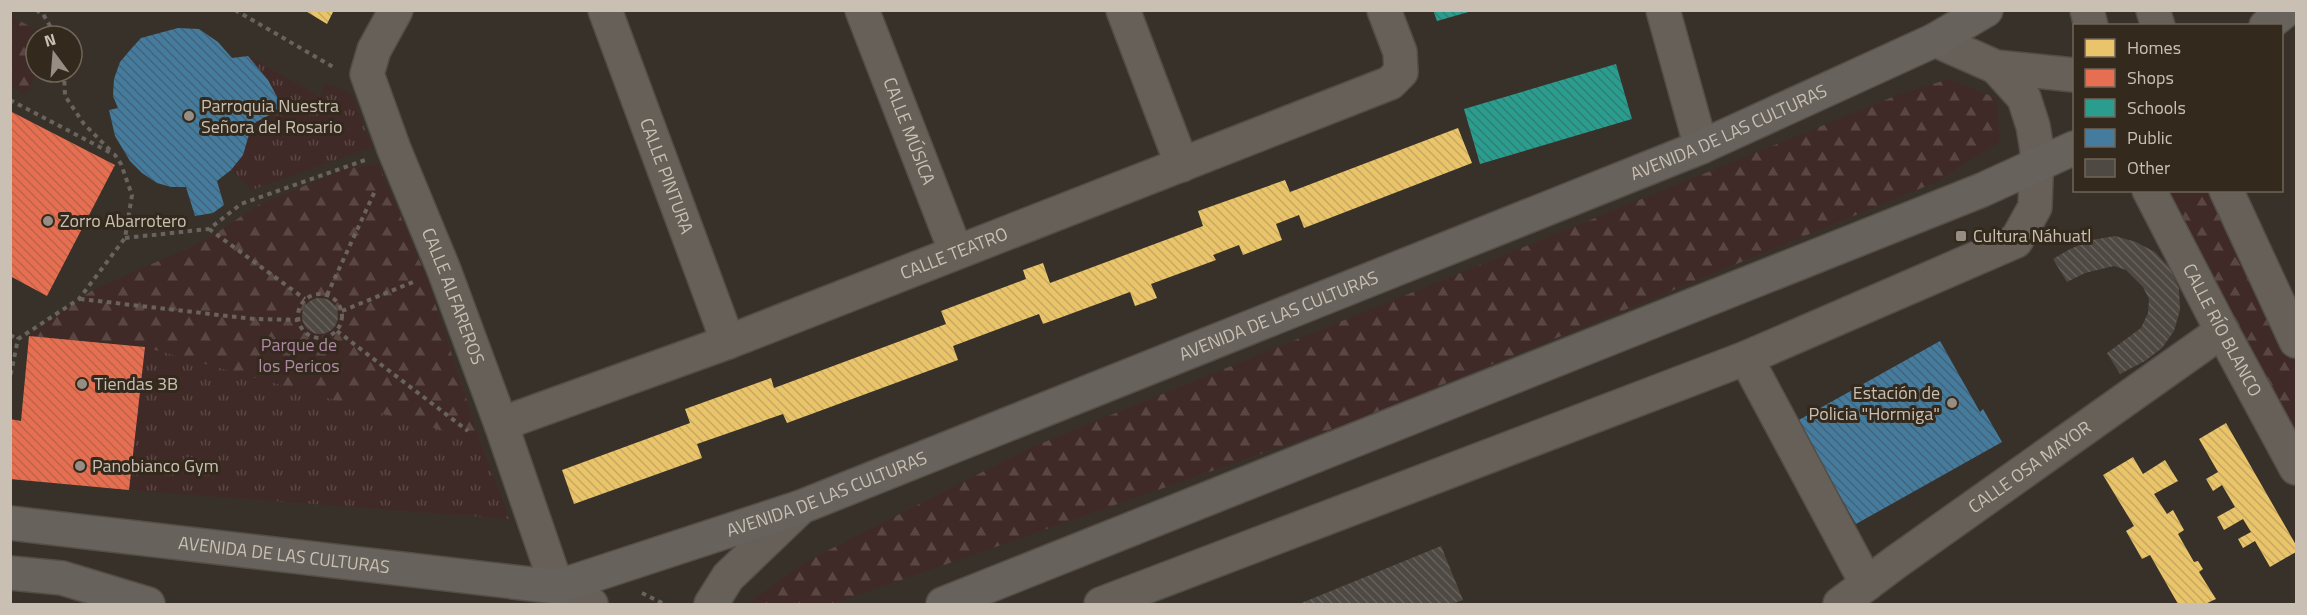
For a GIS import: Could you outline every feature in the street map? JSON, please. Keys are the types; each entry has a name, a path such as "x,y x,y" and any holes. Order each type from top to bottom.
{"main road":[{"name":"AVENIDA DE LAS CULTURAS","path":"10,524 557,587 801,507 1701,147 1935,40 1986,10"},
{"path":"2268,24 2286,10"},
{"path":"943,604 1982,190 2073,148"},
{"path":"10,573 62,578 148,604"},
{"path":"517,604 557,587"}],"street":[{"path":"367,74 374,50 396,10"},
{"name":"CALLE PINTURA","path":"605,10 728,342"},
{"name":"CALLE MÚSICA","path":"862,10 956,252"},
{"path":"1123,10 1182,165"},
{"name":"CALLE TEATRO","path":"486,429 728,342 1390,83 1401,72 1400,52 1384,10"},
{"path":"1663,10 1701,147"},
{"path":"1935,40 1996,67 2073,75"},
{"path":"1101,604 1746,358 2016,241 2035,207 2038,163 2033,126 2024,98 1996,67"},
{"name":"CALLE ALFAREROS","path":"367,74 394,150 444,270 486,429 557,587"},
{"name":"CALLE RÍO BLANCO","path":"2150,192 2296,468"},
{"path":"2227,192 2295,334"},
{"name":"CALLE OSA MAYOR","path":"1840,604 2222,331"},
{"path":"1746,358 1867,584"},
{"path":"711,604 728,577 801,507"},
{"name":"AVENIDA DE LAS CULTURAS","path":"557,587 591,604"}],"path":[{"path":"36,10 43,14 49,24"},
{"path":"235,10 348,75 367,74"},
{"path":"10,378 18,339 79,299 125,238 132,195 121,164 84,124 65,96 64,84"},
{"path":"10,100 114,155"},
{"path":"125,238 209,229 241,204 394,150"},
{"path":"327,294 394,150"},
{"path":"209,229 305,299"},
{"path":"342,311 444,270"},
{"path":"327,294 339,304 342,311 341,325 337,331 318,339 305,332 298,320 300,305 312,295 327,294"},
{"path":"79,299 254,319 298,320"},
{"path":"337,331 486,429"},
{"path":"10,335 18,339"},
{"path":"633,588 664,604"}],"green space":[{"path":"11,16 25,24 24,84 32,84 26,95 11,86"},
{"path":"248,56 321,97 325,83 351,93 372,147 252,190 231,170 243,155 250,131 256,122 283,108 268,80"},
{"path":"1949,79 1996,98 2000,142 1936,182 1354,421 833,604 747,604 809,560 1030,448 1900,94"},
{"name":"Parque de los Pericos","path":"378,164 426,276 480,441 510,519 129,490 145,347 29,336 91,291 206,240 258,205 345,169"},
{"path":"378,164 426,276 480,441 145,347 29,336 91,291 206,240 258,205 345,169"},
{"path":"2163,192 2215,192 2296,364 2296,444"}],"building: Homes":[{"path":"304,10 334,10 327,24"},
{"path":"1458,128 1472,163 1304,228 1299,215 1276,224 1282,240 1243,255 1239,245 1213,255 1216,260 1151,284 1157,298 1135,306 1130,292 1043,324 1039,314 953,346 958,360 787,423 783,414 697,444 702,458 574,504 562,470 690,423 685,409 771,378 774,388 946,324 941,311 1026,279 1023,270 1043,263 1050,283 1203,226 1198,211 1285,180 1290,192"},
{"path":"2226,423 2296,545 2296,552 2270,567 2255,541 2243,548 2238,539 2251,532 2243,519 2224,530 2217,517 2235,507 2222,485 2213,491 2206,479 2218,472 2199,439"},
{"path":"2133,457 2143,474 2165,460 2178,481 2154,494 2167,514 2173,510 2184,530 2178,534 2194,562 2198,561 2203,569 2199,572 2216,599 2205,604 2178,604 2150,555 2142,559 2126,531 2134,526 2103,475"}],"building: Shops":[{"name":"Zorro Abarrotero","path":"10,111 115,165 47,296 10,276"},
{"path":"29,336 145,347 129,490 10,479 10,419 21,421"}],"building: Schools":[{"path":"1433,10 1472,10 1472,11 1437,21"},
{"path":"1616,64 1632,119 1480,164 1464,109"}],"building: Public":[{"name":"Parroquia Nuestra Señora del Rosario","path":"178,28 199,29 218,42 232,58 248,56 268,80 283,108 256,122 250,131 243,155 231,170 217,181 224,205 213,213 195,216 186,187 171,187 157,183 130,161 115,136 109,110 118,108 113,96 114,79 120,62 141,38"},
{"path":"1940,341 1980,412 1983,409 2002,442 1856,524 1797,421"}],"building: Other":[{"path":"2115,236 2136,242 2155,252 2170,268 2179,289 2180,310 2174,331 2162,348 2145,361 2120,374 2107,353 2141,328 2148,313 2149,299 2143,287 2126,270 2114,266 2085,273 2067,282 2053,259 2092,240"},
{"path":"320,298 333,303 338,316 333,329 320,334 307,329 302,316 307,303"},
{"path":"1441,546 1463,600 1451,604 1299,604"}],"place":[{"name":"Parroquia Nuestra Señora del Rosario","path":"189,116"},
{"name":"Zorro Abarrotero","path":"48,221"},
{"name":"Cultura Náhuatl","path":"1961,236"},
{"name":"Tiendas 3B","path":"82,384"},
{"name":"Estación de Policia \"Hormiga\"","path":"1952,403"},
{"name":"Panobianco Gym","path":"80,466"}]}
